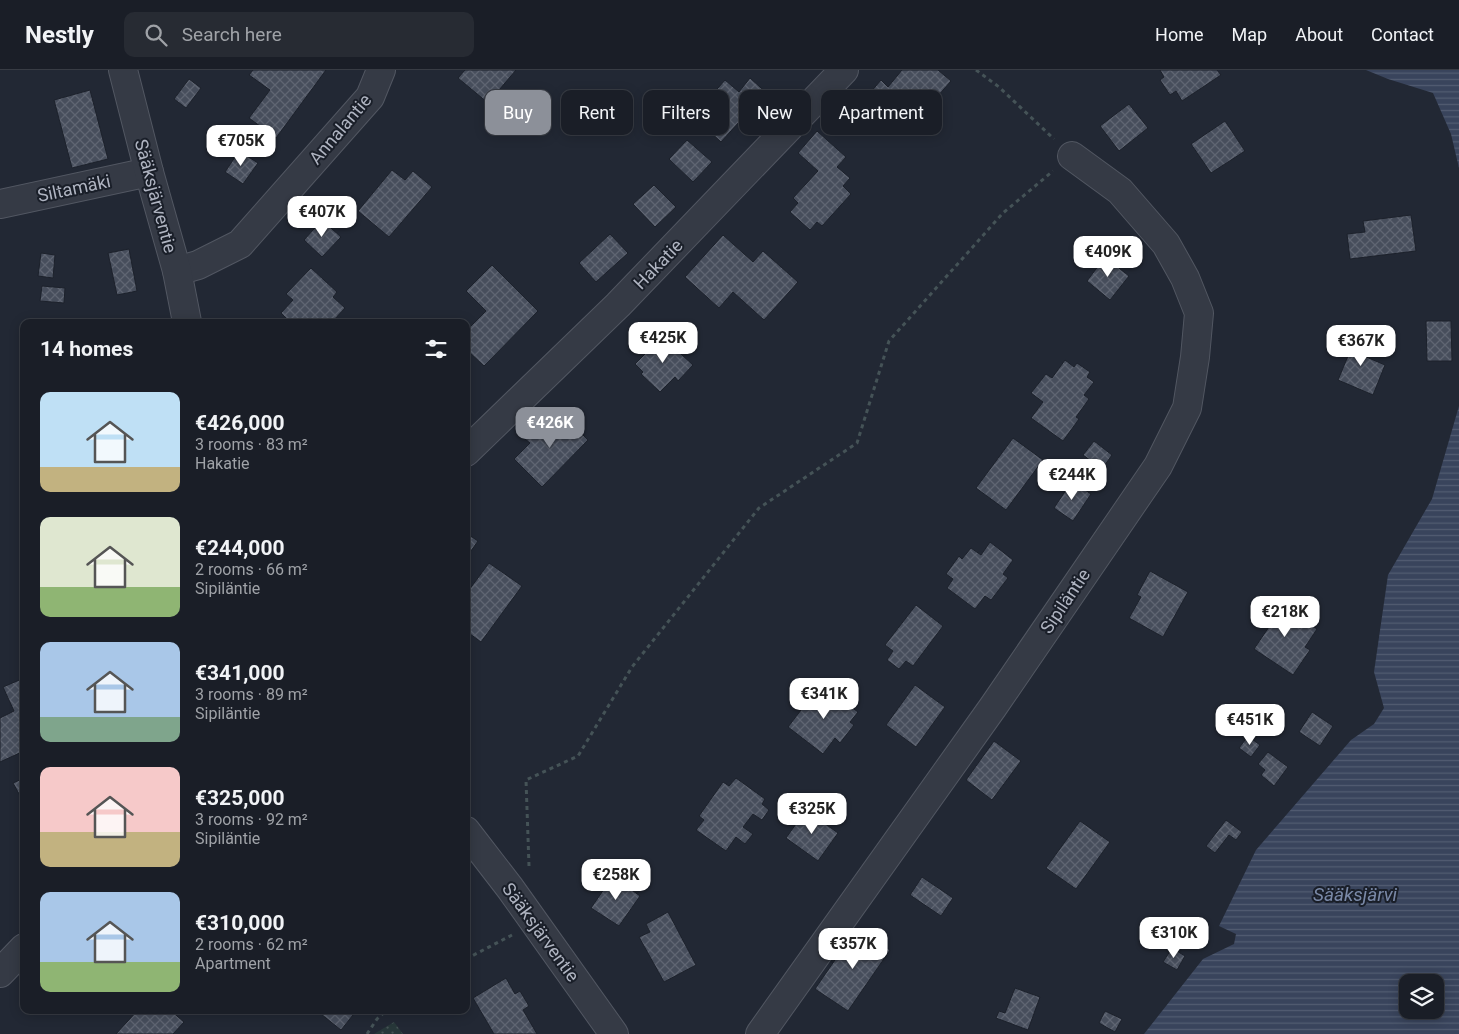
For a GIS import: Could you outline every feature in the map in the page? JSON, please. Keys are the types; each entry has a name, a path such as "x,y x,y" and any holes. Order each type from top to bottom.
{"street":[{"name":"Sääksjärventie","path":"123,70 177,271 186,319"},
{"name":"Annalantie","path":"177,271 198,265 240,244 370,97 381,70"},
{"name":"Hakatie","path":"470,448 618,305 844,70"},
{"name":"Sipiläntie","path":"760,1034 993,706 1158,466 1187,408 1195,357 1199,313 1186,278 1166,244 1120,191 1072,156"},
{"name":"Siltamäki","path":"0,204 149,172"},
{"name":"Sääksjärventie","path":"470,836 510,888 614,1034"},
{"path":"0,973 20,952"}],"path":[{"path":"529,866 526,780 578,756 632,667 759,508 857,443 890,341 1003,213 1072,156 999,87 976,70"},
{"path":"470,957 514,934"},
{"path":"367,1034 383,1014"}],"shaded area":[{"path":"394,1022 403,1034 374,1034"}],"water":[{"path":"1366,70 1459,70 1459,168 1451,134 1433,93"},
{"name":"Sääksjärvi","path":"1459,406 1459,1034 1144,1034 1203,959 1234,944 1236,934 1219,926 1256,850 1351,740 1374,724 1384,708 1374,672 1388,575 1432,499"}],"building":[{"path":"253,70 326,70 276,138 249,118 270,90 249,75"},
{"path":"465,70 516,70 499,90 485,90 485,100 458,78"},
{"path":"902,70 938,70 951,81 942,91 872,90 881,80 888,87"},
{"path":"1160,70 1217,70 1221,75 1182,101 1176,91 1170,95 1160,80 1164,77"},
{"path":"750,78 763,90 741,90"},
{"path":"189,79 201,88 186,108 174,99"},
{"path":"725,80 739,92 739,122 729,133 729,90 716,90"},
{"path":"90,90 108,159 72,168 54,100"},
{"path":"1129,104 1148,128 1119,151 1100,126"},
{"path":"1225,121 1245,151 1211,173 1191,144"},
{"path":"817,131 846,157 837,167 850,178 843,186 851,194 822,226 817,222 810,230 790,212 798,203 793,198 818,171 798,153"},
{"path":"713,135 727,135 721,142"},
{"path":"687,140 712,162 693,182 669,159"},
{"path":"239,151 258,163 243,184 225,172"},
{"path":"392,170 405,180 413,171 432,187 389,237 358,211"},
{"path":"654,185 676,207 655,227 633,204"},
{"path":"1411,215 1416,251 1350,259 1347,234 1365,232 1363,221"},
{"path":"322,220 341,237 322,257 304,240"},
{"path":"610,234 628,253 596,282 579,263"},
{"path":"723,235 753,262 763,251 798,282 764,320 733,292 719,308 685,277"},
{"path":"129,249 137,291 117,295 108,253"},
{"path":"41,253 55,255 53,278 38,276"},
{"path":"1105,257 1129,276 1110,300 1087,281"},
{"path":"492,265 538,311 484,366 470,353 470,327 486,311 466,291"},
{"path":"311,268 337,292 333,297 345,308 335,319 287,319 281,313 293,300 286,294"},
{"path":"42,286 65,288 64,303 40,301"},
{"path":"1426,321 1451,321 1452,361 1427,361"},
{"path":"1358,332 1371,338 1364,356 1385,365 1373,395 1338,380"},
{"path":"659,334 693,365 678,381 675,377 660,392 641,374 643,372 635,364 649,350 646,348"},
{"path":"1065,360 1074,367 1077,363 1090,372 1087,377 1094,382 1084,395 1089,399 1076,417 1079,419 1063,441 1031,418 1043,402 1031,393 1046,374 1052,378"},
{"path":"561,413 588,440 542,487 514,459 530,443 525,439 538,427 542,431"},
{"path":"1013,438 1043,460 1006,510 976,488"},
{"path":"1094,441 1112,455 1102,469 1083,455"},
{"path":"1072,481 1091,494 1073,521 1054,508"},
{"path":"470,536 478,541 470,552"},
{"path":"990,542 1013,560 1003,574 1008,578 991,600 985,596 975,609 947,588 953,579 946,574 959,556 962,559 971,548 981,555"},
{"path":"489,563 522,586 481,642 470,634 470,589"},
{"path":"1150,571 1188,592 1163,637 1129,618 1141,597 1137,595"},
{"path":"1274,600 1317,629 1305,647 1310,650 1293,675 1254,649 1271,624 1262,618"},
{"path":"916,605 943,626 913,666 906,661 899,669 887,660 893,651 885,645"},
{"path":"20,680 20,753 0,762 0,718 14,711 3,687"},
{"path":"821,684 858,712 850,722 854,725 840,743 835,738 823,754 788,727"},
{"path":"915,685 945,707 916,747 886,725"},
{"path":"1312,712 1333,726 1320,746 1299,732"},
{"path":"1248,736 1260,745 1251,757 1239,748"},
{"path":"994,741 1021,761 992,800 966,780"},
{"path":"1268,752 1288,767 1274,786 1261,775 1265,770 1258,764"},
{"path":"736,778 765,799 762,804 769,810 762,820 753,814 743,827 753,834 745,844 736,837 726,851 696,830 704,820 699,816 723,782 729,786"},
{"path":"20,780 20,796 13,783"},
{"path":"806,810 838,833 818,861 786,838"},
{"path":"1226,820 1242,832 1236,840 1229,835 1215,853 1206,846"},
{"path":"1080,821 1110,842 1076,889 1046,868"},
{"path":"613,876 640,896 619,926 591,908"},
{"path":"922,877 953,898 941,916 910,895"},
{"path":"668,912 696,965 664,982 639,937 650,932 646,924"},
{"path":"857,928 890,950 848,1011 815,989"},
{"path":"1172,948 1185,956 1177,970 1163,962"},
{"path":"506,978 515,994 520,991 529,1006 523,1010 537,1034 494,1034 473,998"},
{"path":"1015,988 1040,997 1028,1030 996,1018 999,1011 1005,1013"},
{"path":"1105,1011 1122,1019 1115,1032 1099,1023"},
{"path":"134,1014 175,1014 184,1022 173,1034 116,1034"},
{"path":"321,1014 354,1014 341,1030"}]}
